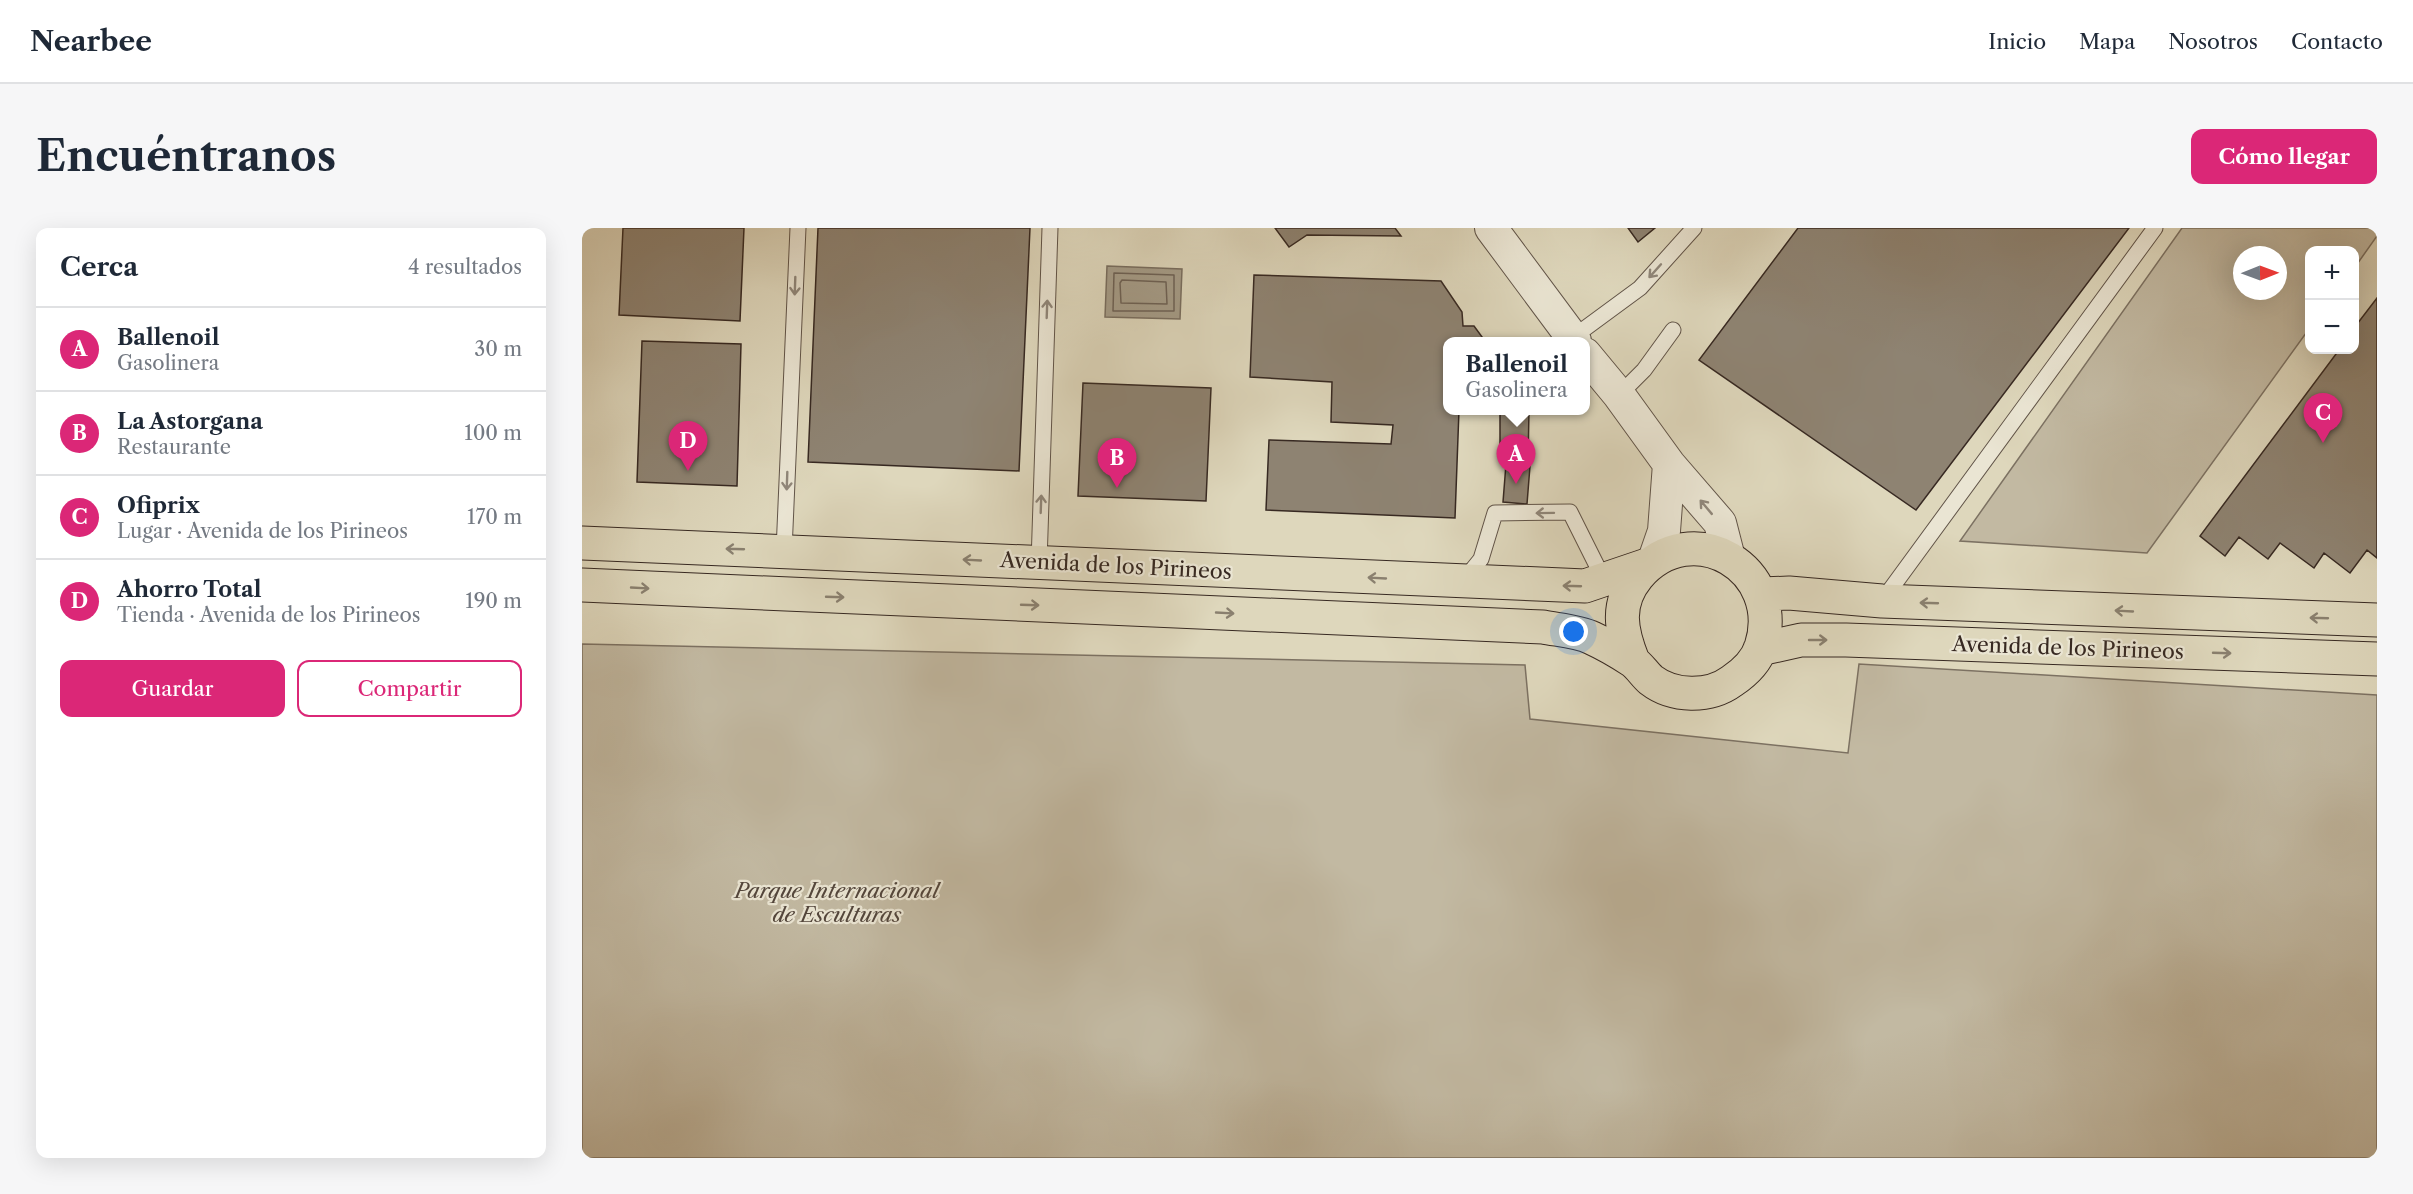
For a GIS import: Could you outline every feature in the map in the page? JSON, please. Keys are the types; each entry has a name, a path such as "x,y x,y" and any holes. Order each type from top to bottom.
{"main road":[{"name":"Avenida de los Pirineos","path":"582,543 1585,586 1651,562"},
{"path":"1687,549 1706,549 1730,558 1748,573 1761,594 1766,622 1760,649 1746,671 1725,686 1701,694 1675,691 1652,680 1633,662 1623,637 1622,610 1630,585 1651,562 1668,553 1687,549"},
{"name":"Avenida de los Pirineos","path":"582,585 1543,627 1589,636 1633,662"},
{"name":"Avenida de los Pirineos","path":"1761,594 1789,593 1882,601 2377,620"},
{"name":"Avenida de los Pirineos","path":"1760,649 1801,640 1846,640 2377,659"}],"street":[{"path":"1491,228 1572,337"},
{"path":"1590,360 1619,395 1669,464 1720,523 1730,558"},
{"path":"1651,562 1664,531 1669,464"}],"lane":[{"path":"784,551 798,228"},
{"path":"1039,563 1050,228"},
{"path":"1585,337 1640,288 1694,228"},
{"path":"1882,601 2155,228"},
{"path":"1619,395 1644,370 1673,330"},
{"path":"1463,581 1481,559 1495,513 1570,512 1604,580"}],"green space":[{"path":"2182,228 2377,228 2377,236 2359,261 2359,246 2305,246 2305,335 2147,553 1960,541"},
{"name":"Parque Internacional de Esculturas","path":"582,644 1525,665 1530,719 1848,753 1859,664 2377,695 2377,1158 582,1158"}],"water":[{"path":"1107,266 1182,269 1180,319 1105,317"}],"building":[{"path":"623,228 744,228 740,321 619,315"},
{"path":"818,228 1030,228 1019,471 808,462"},
{"path":"1275,228 1395,228 1401,236 1307,235 1289,247"},
{"path":"1628,228 1655,228 1638,242"},
{"path":"1798,228 2129,228 1916,510 1699,360"},
{"path":"1254,275 1441,281 1462,312 1463,326 1474,326 1482,337 1443,337 1443,415 1459,415 1455,518 1266,510 1269,440 1391,444 1393,425 1331,422 1332,382 1250,377"},
{"path":"2377,298 2377,558 2367,550 2350,573 2324,553 2314,568 2280,543 2268,559 2239,537 2225,556 2200,536 2336,354 2359,354 2359,321"},
{"path":"642,341 741,344 737,486 637,482"},
{"path":"1083,383 1211,388 1206,501 1078,496"},
{"path":"1500,415 1529,415 1528,462 1500,462"},
{"path":"1506,464 1530,466 1527,504 1503,502"}],"place":[{"name":"Ofiprix","path":"2323,443"},
{"name":"Ahorro Total","path":"688,471"},
{"name":"Ballenoil","path":"1516,484"},
{"name":"La Astorgana","path":"1117,488"}]}
